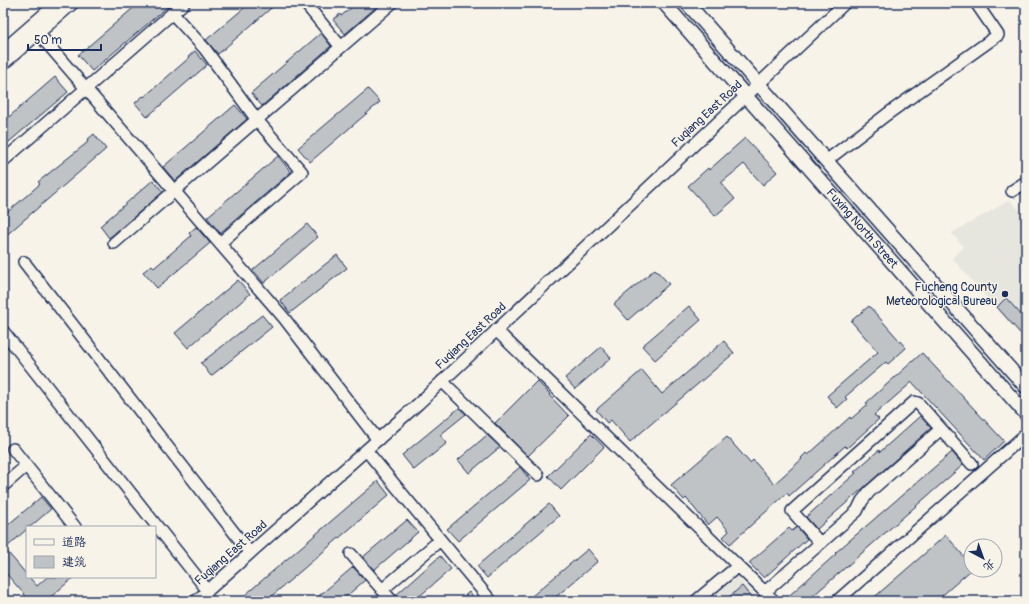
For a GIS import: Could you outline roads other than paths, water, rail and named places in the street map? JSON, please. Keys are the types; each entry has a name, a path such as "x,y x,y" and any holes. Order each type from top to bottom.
{"main road":[{"name":"Fuxing North Street","path":"664,3 1026,414"},
{"name":"Fuxing North Street","path":"687,3 1026,387"}],"street":[{"path":"3,50 57,3"},
{"path":"3,64 73,3"},
{"path":"3,161 184,3"},
{"path":"304,3 341,48"},
{"path":"114,243 392,3"},
{"name":"Fuqiang East Road","path":"196,601 378,440 845,3"},
{"path":"826,161 886,115 998,35 976,3"},
{"path":"172,13 205,49 257,120 302,172 220,243"},
{"path":"38,33 284,318 378,440"},
{"path":"1012,191 1026,182"},
{"path":"24,262 250,553"},
{"path":"496,330 774,601"},
{"path":"3,332 208,591"},
{"path":"442,381 538,475"},
{"path":"820,543 792,511 914,402 918,403 972,464"},
{"path":"765,592 857,511 869,492 941,429"},
{"path":"837,601 1026,434"},
{"path":"13,449 74,526"},
{"path":"366,450 490,601"},
{"path":"3,486 26,466"},
{"path":"382,590 440,540"},
{"path":"351,554 392,601"},
{"path":"696,601 738,566"}],"place":[{"name":"Fucheng County Meteorological Bureau","path":"1005,294"}]}
